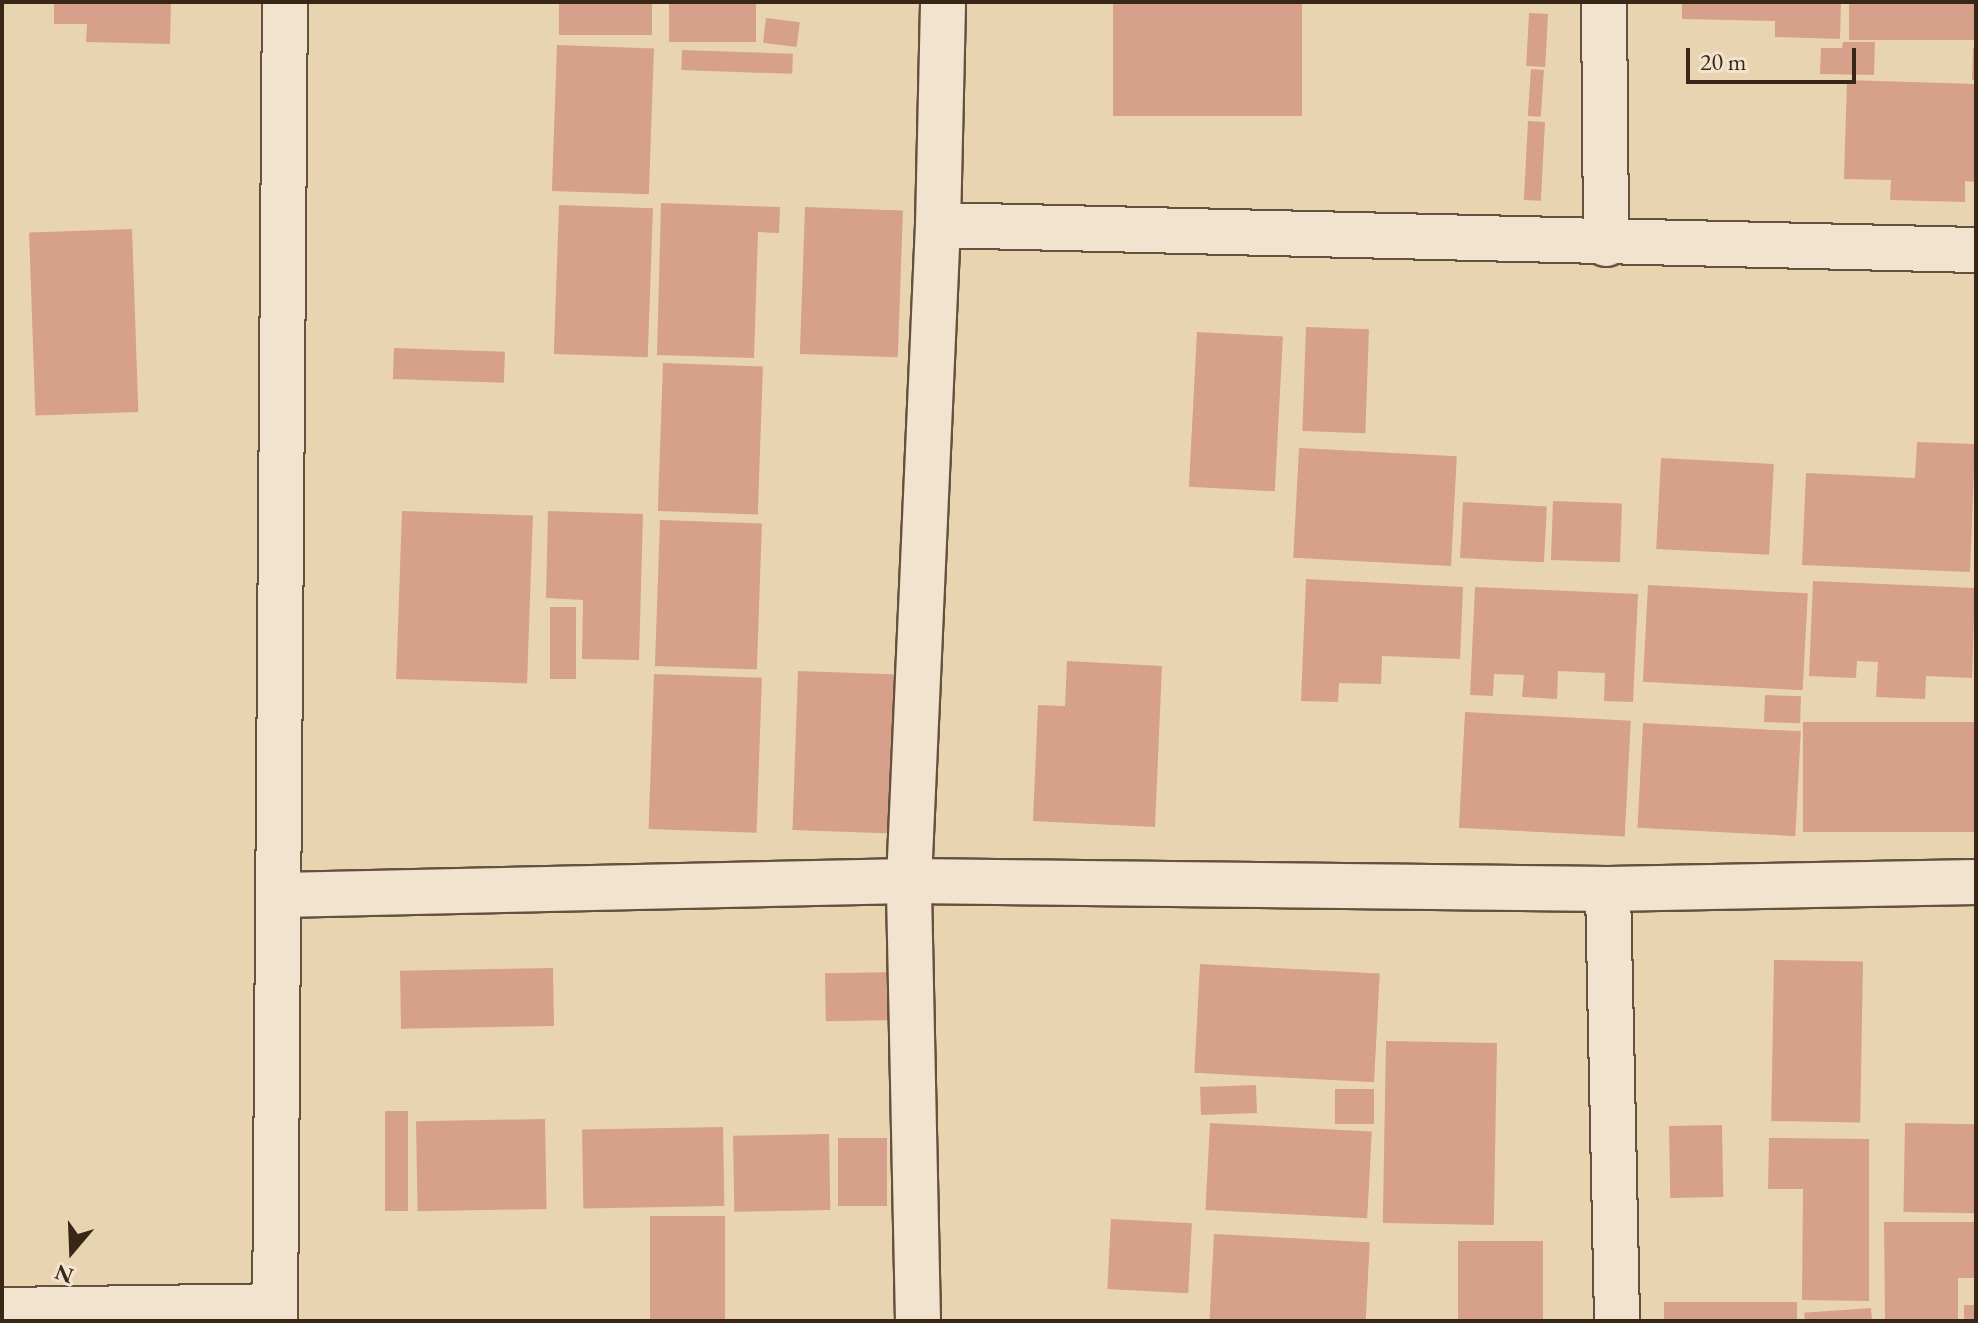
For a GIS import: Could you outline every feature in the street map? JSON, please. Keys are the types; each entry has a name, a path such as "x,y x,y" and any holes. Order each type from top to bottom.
{"street":[{"path":"2,1310 275,1314 281,895 285,2"},
{"path":"918,1321 909,881 938,225 943,2"},
{"path":"1604,2 1606,244"},
{"path":"938,225 1606,244 1976,250"},
{"path":"281,895 909,881 1608,889 1976,882"},
{"path":"1608,889 1617,1321"}],"building":[{"path":"54,2 171,2 170,44 86,42 87,24 54,24"},
{"path":"559,2 652,2 652,35 559,35"},
{"path":"669,2 756,2 756,42 669,42"},
{"path":"1113,2 1302,2 1302,116 1113,116"},
{"path":"1682,2 1841,2 1840,39 1775,37 1775,21 1682,19"},
{"path":"1849,2 1976,2 1976,40 1849,40"},
{"path":"1529,13 1548,14 1545,67 1526,66"},
{"path":"766,18 800,22 797,47 763,43"},
{"path":"1843,42 1875,42 1874,75 1820,74 1821,48 1842,48"},
{"path":"557,45 654,48 649,194 552,191"},
{"path":"1973,48 1976,48 1976,80 1972,80"},
{"path":"682,50 793,54 792,74 681,70"},
{"path":"1531,69 1544,70 1541,117 1528,116"},
{"path":"1847,80 1976,84 1976,182 1965,181 1965,202 1890,200 1891,180 1844,179"},
{"path":"1528,121 1545,122 1541,201 1524,200"},
{"path":"661,203 780,207 779,233 758,232 754,358 657,355"},
{"path":"559,205 653,208 648,357 554,354"},
{"path":"805,207 903,210 898,357 800,354"},
{"path":"132,229 138,412 35,415 29,233"},
{"path":"1306,327 1369,329 1365,433 1302,431"},
{"path":"1197,332 1283,337 1275,491 1189,487"},
{"path":"394,348 505,352 504,383 393,379"},
{"path":"663,363 763,366 758,514 658,511"},
{"path":"1917,442 1975,444 1970,572 1802,565 1806,473 1915,478"},
{"path":"1299,448 1457,456 1451,566 1293,558"},
{"path":"1661,458 1774,464 1769,555 1656,549"},
{"path":"1553,501 1622,503 1620,562 1551,560"},
{"path":"1463,502 1547,506 1544,562 1460,558"},
{"path":"402,511 533,516 527,683 396,679"},
{"path":"548,511 643,514 639,660 582,659 583,600 546,598"},
{"path":"660,520 762,524 757,669 655,666"},
{"path":"1306,579 1463,587 1460,659 1382,656 1381,684 1339,683 1338,702 1301,701"},
{"path":"1813,581 1975,588 1972,678 1926,676 1925,699 1876,697 1878,662 1857,661 1856,678 1809,676"},
{"path":"1648,585 1808,593 1803,690 1643,682"},
{"path":"1475,587 1638,594 1633,702 1604,701 1605,673 1558,671 1557,699 1522,697 1524,675 1494,674 1493,696 1470,695"},
{"path":"550,607 576,607 576,679 550,679"},
{"path":"1067,661 1162,666 1155,827 1033,821 1038,705 1065,706"},
{"path":"798,671 906,675 900,834 792,830"},
{"path":"654,674 762,678 757,833 649,829"},
{"path":"1765,695 1801,696 1800,723 1764,722"},
{"path":"1465,712 1631,721 1625,837 1459,828"},
{"path":"1803,722 1976,722 1976,832 1803,832"},
{"path":"1643,723 1801,731 1795,836 1638,828"},
{"path":"1774,960 1863,962 1860,1123 1771,1121"},
{"path":"1200,964 1380,973 1374,1082 1194,1073"},
{"path":"553,968 554,1026 401,1029 400,971"},
{"path":"900,972 901,1020 826,1021 825,973"},
{"path":"1386,1041 1497,1043 1494,1225 1383,1223"},
{"path":"1256,1085 1257,1113 1201,1115 1200,1087"},
{"path":"1335,1089 1374,1089 1374,1124 1335,1124"},
{"path":"385,1111 408,1111 408,1211 385,1211"},
{"path":"545,1119 547,1209 418,1211 416,1121"},
{"path":"1210,1123 1372,1131 1367,1218 1205,1210"},
{"path":"1905,1123 1976,1124 1974,1213 1903,1212"},
{"path":"1722,1125 1723,1197 1670,1198 1669,1126"},
{"path":"723,1127 724,1206 583,1208 582,1129"},
{"path":"829,1134 830,1210 734,1212 733,1136"},
{"path":"838,1138 887,1138 887,1206 838,1206"},
{"path":"1769,1138 1869,1139 1869,1301 1802,1300 1803,1189 1768,1189"},
{"path":"650,1216 725,1216 725,1321 650,1321"},
{"path":"1111,1219 1192,1223 1188,1293 1107,1289"},
{"path":"1884,1222 1976,1222 1976,1278 1958,1278 1958,1321 1885,1321"},
{"path":"1214,1234 1370,1242 1366,1321 1209,1321"},
{"path":"1458,1241 1543,1241 1543,1321 1458,1321"},
{"path":"1664,1302 1797,1302 1797,1321 1664,1321"},
{"path":"1964,1305 1976,1305 1976,1321 1964,1321"},
{"path":"1871,1308 1872,1321 1805,1321 1804,1313"}]}
